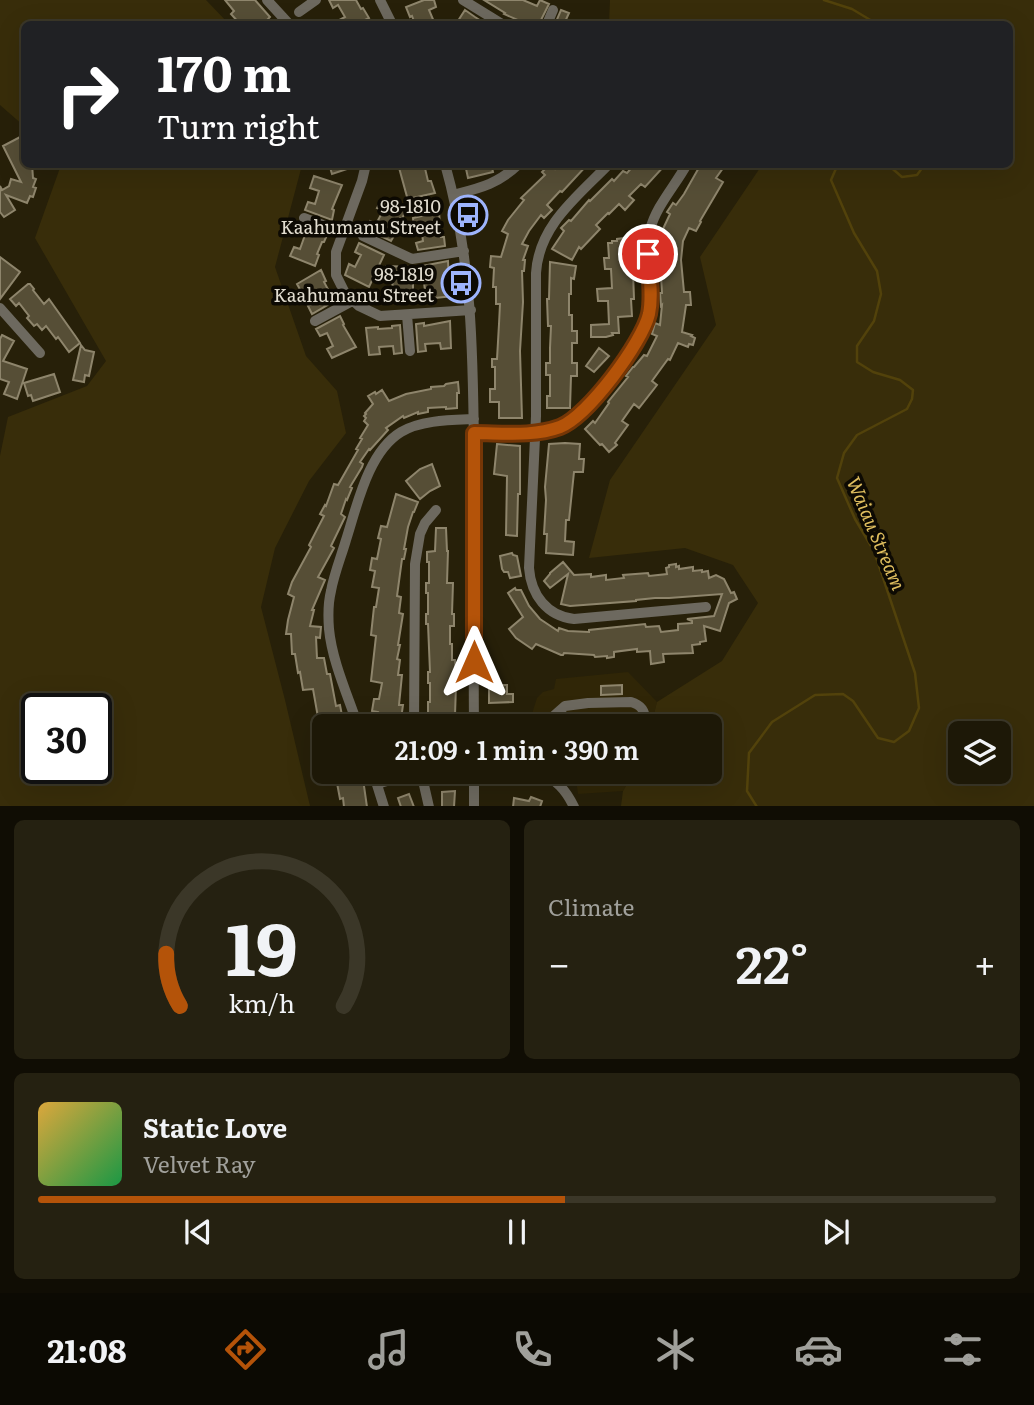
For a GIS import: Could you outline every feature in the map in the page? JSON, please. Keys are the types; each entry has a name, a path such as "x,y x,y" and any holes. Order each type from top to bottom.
{"street":[{"path":"267,0 286,21"},
{"path":"299,12 316,0"},
{"path":"464,0 497,21"},
{"path":"385,1 387,21"},
{"path":"548,21 553,10"},
{"path":"365,168 336,252 335,269 339,282 352,301 380,316 471,310"},
{"path":"446,168 464,251 474,364 474,714"},
{"path":"453,195 491,184 515,168"},
{"path":"605,168 551,226 539,249 536,273 535,433 530,580 542,603 554,613 574,619 706,607"},
{"path":"474,433 535,433 563,426 579,415 597,395 640,338 646,324 650,307 650,230 658,210 684,168"},
{"path":"304,218 342,232"},
{"path":"363,236 412,259 464,251"},
{"path":"315,321 352,301"},
{"path":"0,308 40,353"},
{"path":"407,315 410,351"},
{"path":"354,714 330,639 328,613 333,580 362,489 383,449 402,431 427,424 474,419"},
{"path":"414,714 415,555 425,523 436,510"},
{"path":"556,714 565,706 631,702 637,704 644,714"},
{"path":"377,784 384,806"},
{"path":"422,784 429,806"},
{"path":"474,784 474,806"},
{"path":"559,784 567,793 573,806"}],"shaded area":[{"path":"0,0 206,0 226,21 21,21 21,123 0,105"},
{"path":"610,0 1034,0 1034,806 621,806 627,784 722,784 722,714 654,714 657,702 722,661 758,603 733,565 685,548 589,558 610,480 716,325 700,257 760,168 1013,168 1013,21 609,21"},
{"path":"60,168 301,168 275,267 306,356 337,391 346,433 309,481 275,548 261,607 310,806 0,806 0,456 8,417 87,386 106,361 35,238"},
{"path":"628,672 657,702 654,714 532,714 537,698 543,692 554,689 556,679"},
{"path":"577,784 627,784 623,791 578,794"}],"building":[{"path":"225,0 255,0 270,17 268,21 237,21 231,14 234,11"},
{"path":"329,0 356,0 369,18 363,21 338,21 345,17 338,5 333,8"},
{"path":"424,0 434,0 436,7 429,10 434,21 414,21 406,7"},
{"path":"484,0 523,0 537,6 540,0 549,4 540,21 520,21"},
{"path":"465,10 481,21 458,21"},
{"path":"561,10 569,13 565,21 556,21"},
{"path":"21,137 21,168 32,168 33,178 36,179 33,197 30,196 27,203 6,195 15,210 4,217 0,212 0,186 2,190 9,186 11,179 21,182 3,146"},
{"path":"330,168 350,168 332,174"},
{"path":"399,168 425,168 435,193 413,198 409,204"},
{"path":"466,168 492,168 493,172 468,178"},
{"path":"546,168 584,168 547,205 552,210 544,218 541,215 522,244 528,246 522,271 522,418 499,418 499,402 490,402 490,389 495,389 495,367 492,367 492,359 497,359 500,304 496,304 494,268 490,267 491,256 501,257 508,234 502,231 524,200 521,198 545,175 542,172"},
{"path":"631,168 662,168 645,187 641,184 629,196 634,200 625,210 619,204 596,225 600,229 581,249 579,247 572,260 552,249 564,231 561,228 612,179 614,181 623,171 627,173"},
{"path":"699,168 723,168 716,178 723,182 696,231 689,228 683,241 681,260 684,292 690,292 691,305 686,305 682,332 695,338 693,345 689,344 688,347 678,343 670,360 668,359 652,381 657,385 639,408 634,404 622,421 628,425 615,443 617,445 609,452 585,429 593,421 595,423 628,377 626,376 644,355 647,356 657,336 652,334 655,323 660,325 662,305 660,259 665,232 662,231 670,214 667,212 684,194"},
{"path":"314,176 342,185 332,209 332,220 305,210 308,202 315,204 319,191 310,188"},
{"path":"382,199 406,210 393,232 395,234 391,241 366,229 370,221 376,224 383,211 377,208"},
{"path":"439,212 441,237 444,237 445,246 418,250 416,243 423,241 421,227 414,228 413,218"},
{"path":"301,225 327,235 317,254 319,255 315,266 290,256 294,247 300,249 305,235 298,233"},
{"path":"625,238 625,244 632,244 632,316 618,317 619,333 606,337 591,337 591,325 609,324 608,301 598,301 597,289 612,288 611,269 605,269 604,258 609,258 608,243"},
{"path":"359,243 384,255 369,287 345,275 349,264 355,267 361,255 355,252"},
{"path":"0,257 20,272 0,299"},
{"path":"448,261 449,285 452,284 453,296 426,299 422,266"},
{"path":"550,262 576,266 569,294 572,331 577,331 577,343 572,343 572,363 577,363 577,376 571,376 570,408 547,408 547,396 550,396 550,375 546,375 546,363 550,363 551,326 548,326 547,299"},
{"path":"386,266 413,267 413,303 385,302 386,291 392,291 393,277 385,277"},
{"path":"321,270 326,281 324,282 336,300 312,314 308,306 314,303 308,290 302,293 297,284"},
{"path":"28,284 44,304 49,299 80,343 69,352 46,326 42,330 37,324 34,326 19,303 16,306 10,299"},
{"path":"340,316 356,347 332,358 327,349 333,346 327,333 320,336 316,329"},
{"path":"450,321 451,348 441,349 440,343 425,344 426,351 418,352 416,324 424,323 424,326"},
{"path":"400,325 402,353 394,354 393,346 379,347 380,354 369,355 366,328 392,328"},
{"path":"2,335 14,341 3,361 27,369 17,399 4,394 9,382 0,379"},
{"path":"81,345 85,350 94,352 89,376 85,375 84,382 73,380"},
{"path":"599,348 609,356 594,372 586,366"},
{"path":"54,374 60,392 33,401 31,395 28,396 24,383"},
{"path":"458,382 457,408 428,408 428,412 418,412 404,418 403,416 386,428 388,430 360,462 362,467 350,487 352,488 341,514 345,517 331,546 334,548 318,577 325,580 312,610 310,626 321,627 320,638 316,637 317,658 324,658 336,706 340,705 342,714 317,714 313,689 303,690 295,654 292,654 291,634 286,634 294,597 288,594 292,582 311,547 309,545 324,516 320,514 334,484 338,485 358,450 356,449 362,439 360,438 368,425 364,416 373,404 368,396 382,390 389,401"},
{"path":"497,444 520,446 517,536 506,535 507,476 494,474"},
{"path":"549,444 580,444 579,459 584,459 583,472 574,472 569,520 566,520 565,541 574,542 573,555 546,553 547,534 544,534"},
{"path":"432,464 440,486 420,499 406,481 420,469"},
{"path":"396,494 418,502 408,527 397,596 401,597 399,613 403,614 397,659 400,660 398,675 402,675 399,705 403,705 402,714 378,714 372,711 374,699 379,699 382,683 371,681 376,636 371,635 379,588 372,587 375,571 370,570 372,558 377,559 381,526 387,527"},
{"path":"436,528 446,528 447,583 453,583 454,626 450,626 450,644 458,677 455,714 428,713 430,672 426,624 426,583 429,583 427,552 435,551"},
{"path":"512,553 517,556 521,576 510,578 508,572 502,569 500,556"},
{"path":"563,562 574,575 606,575 606,580 624,578 623,575 667,574 666,568 669,565 676,564 679,569 693,567 693,571 708,571 709,578 716,575 724,579 737,599 729,603 720,631 704,626 706,641 692,645 693,653 663,654 664,662 651,664 650,651 637,652 637,649 614,652 614,657 607,658 564,653 561,655 536,644 532,649 516,638 509,629 523,617 508,593 515,588 521,590 540,619 558,631 559,628 589,632 645,624 646,627 659,626 661,632 678,630 678,624 692,623 687,619 714,616 722,594 570,606 561,604 568,574 550,588 544,581"},
{"path":"489,676 497,676 498,685 507,685 507,694 513,694 513,702 489,703"},
{"path":"622,685 622,694 601,695 601,686"},
{"path":"337,784 364,784 367,806 344,806 343,798 340,799"},
{"path":"455,791 454,806 442,806 442,792"},
{"path":"409,794 414,806 401,806 398,798"},
{"path":"531,797 542,801 540,806 513,806 514,798 529,801"}],"waterway":[{"name":"Waiau Stream","path":"824,0 852,9 872,21"},
{"name":"Waiau Stream","path":"756,806 747,791 749,753 772,722 815,695 843,694 853,701 878,738 894,742 909,731 919,708 915,673 874,551 855,519 837,478 844,453 857,435 907,409 913,390 900,380 873,372 857,362 857,346 874,321 881,294 877,271 854,233 831,180 836,168"},
{"name":"Waiau Stream","path":"892,168 902,177 917,175 922,168"}],"place":[{"name":"98-1810 Kaahumanu Street","path":"468,215"},
{"name":"98-1819 Kaahumanu Street","path":"461,283"}],"route":[{"path":"474,662 474,433 535,433 554,429 572,421 588,406 643,332 650,307 648,254"}]}
